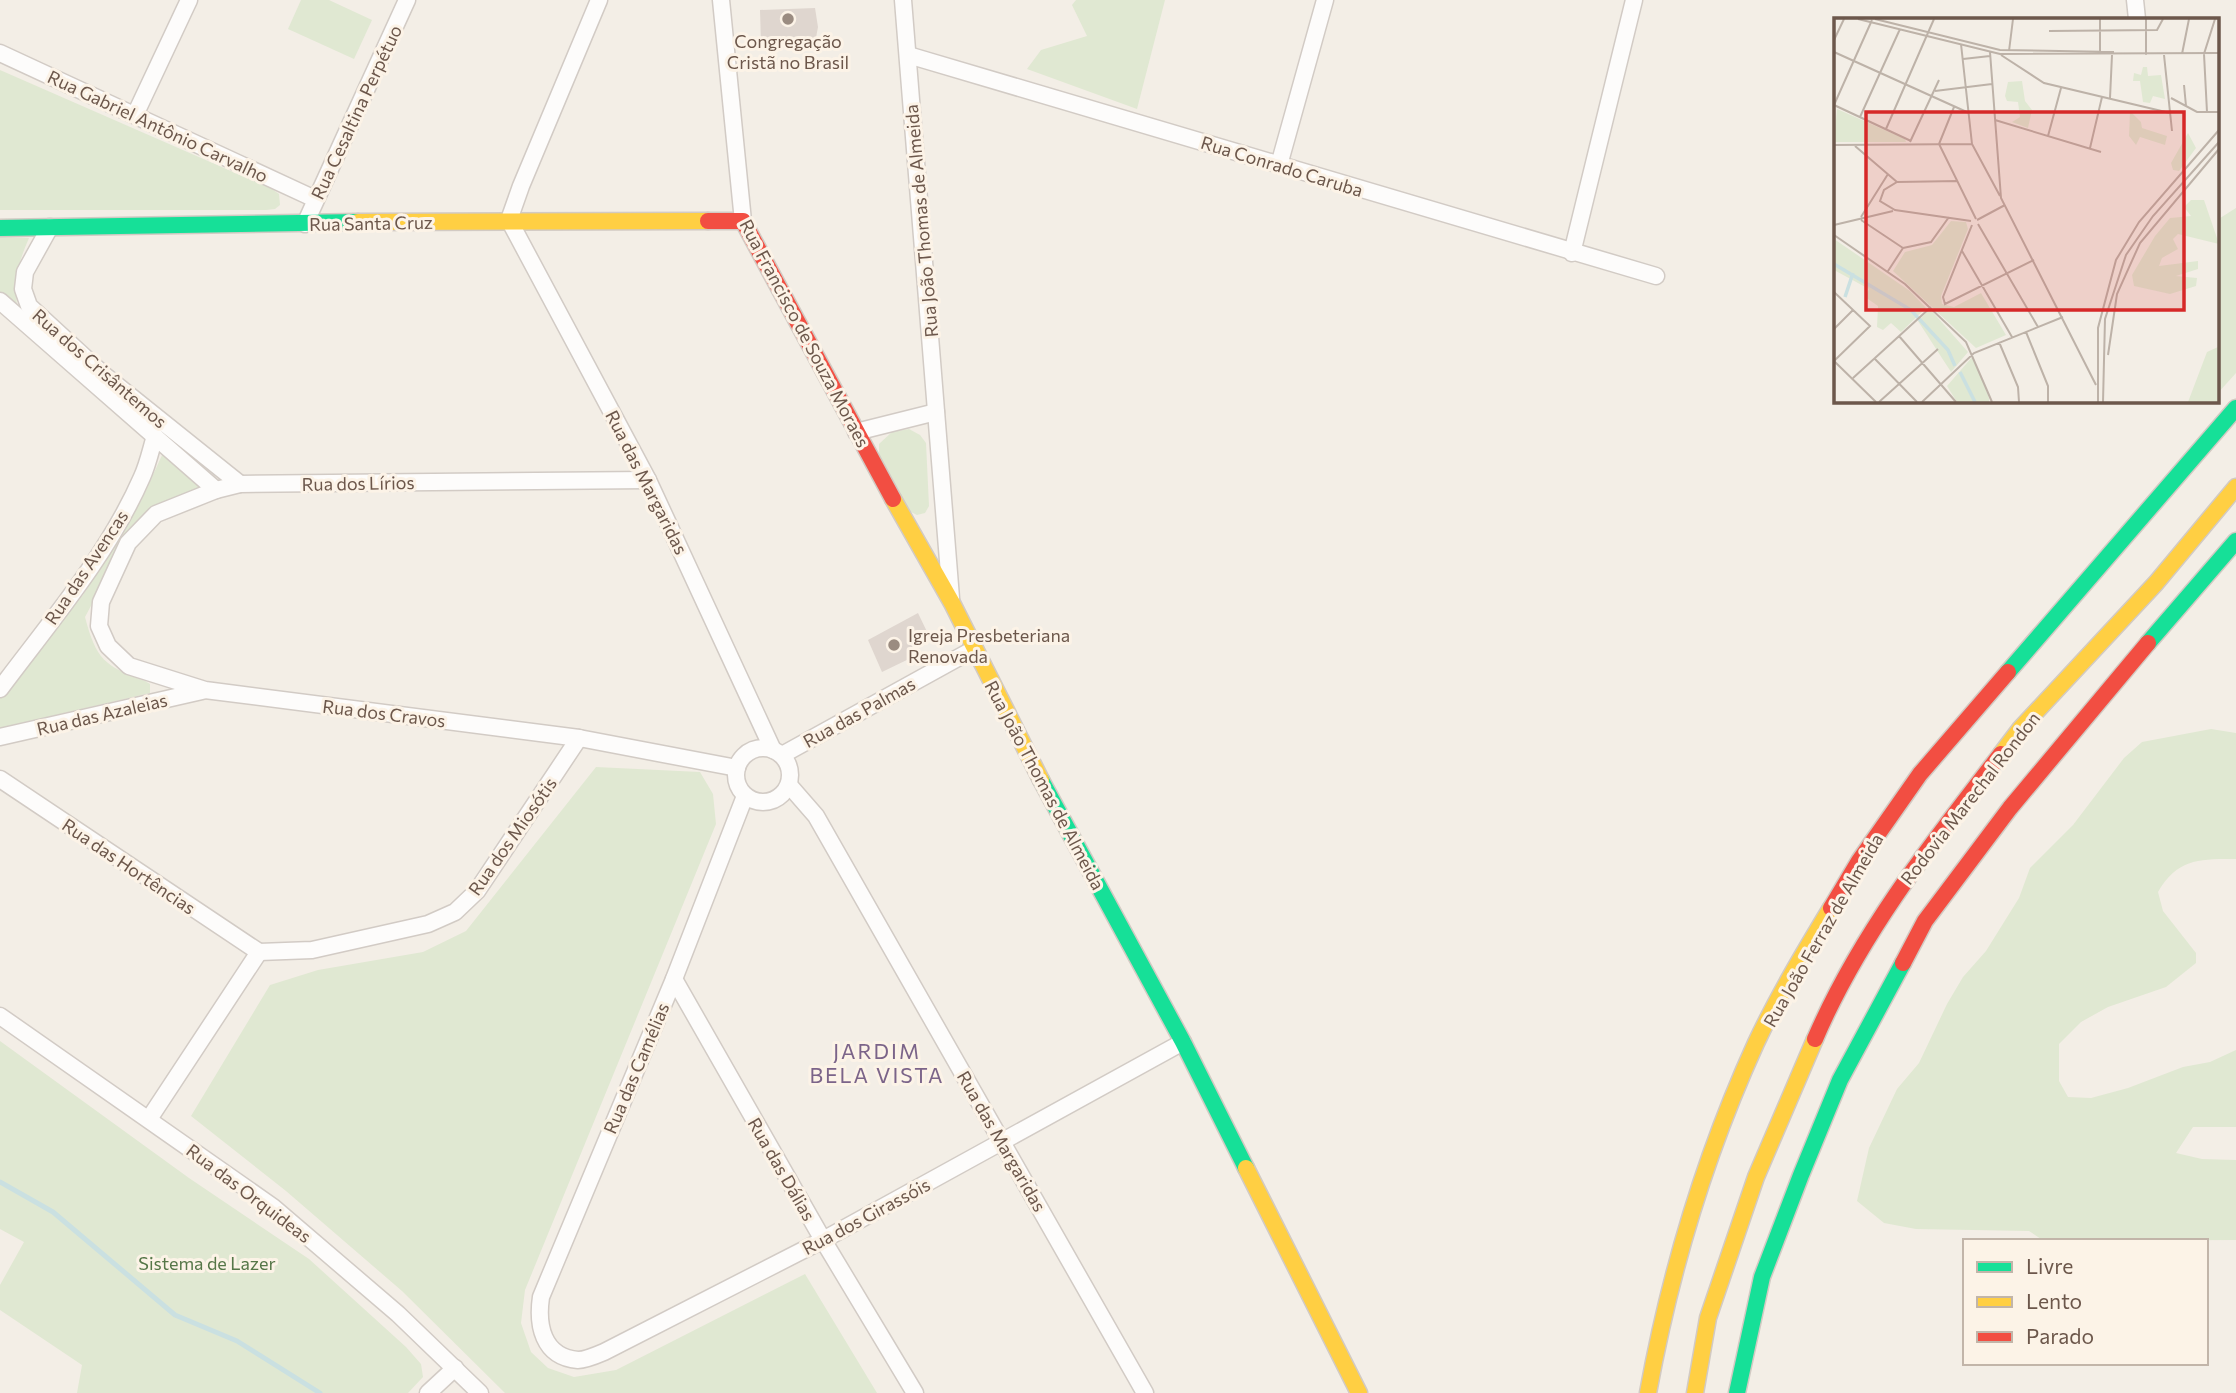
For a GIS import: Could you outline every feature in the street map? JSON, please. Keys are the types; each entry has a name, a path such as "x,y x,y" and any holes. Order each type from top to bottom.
{"main road":[{"name":"Rua Santa Cruz","path":"0,228 509,219 743,221"},
{"name":"Rua Francisco de Souza Moraes","path":"743,221 856,432 952,603"},
{"name":"Rua João Ferraz de Almeida","path":"1648,1393 1661,1320 1686,1230 1724,1120 1758,1041 1805,952 1858,861 1920,774 2236,408"},
{"name":"Rodovia Marechal Rondon","path":"1695,1393 1708,1318 1756,1177 1829,1007 1872,934 1920,858 2020,729 2156,583 2236,486"},
{"path":"1737,1393 1762,1277 1801,1175 1840,1080 1925,921 2010,808 2236,541"},
{"name":"Rua João Thomas de Almeida","path":"952,603 1042,780 1183,1042 1359,1393"}],"street":[{"path":"135,115 189,0"},
{"name":"Rua Cesaltina Perpétuo","path":"305,224 407,0"},
{"path":"509,219 599,0"},
{"name":"Rua João Thomas de Almeida","path":"903,0 952,603"},
{"path":"1279,165 1325,0"},
{"path":"1572,253 1634,0"},
{"name":"Rua Francisco de Souza Moraes","path":"719,1 743,221"},
{"name":"Rua Gabriel Antônio Carvalho","path":"0,53 316,198"},
{"name":"Rua Conrado Caruba","path":"908,55 1656,276"},
{"name":"Rua das Margaridas","path":"509,219 648,480 778,752"},
{"name":"Rua dos Crisântemos","path":"50,227 25,272 23,289 29,306 104,375 240,484"},
{"name":"Rua dos Crisântemos","path":"0,301 216,490"},
{"path":"856,432 936,412"},
{"name":"Rua das Avencas","path":"0,689 89,568 125,513 143,475 155,436"},
{"name":"Rua dos Lírios","path":"109,581 128,543 156,514 216,490 240,484 648,480"},
{"name":"Rua dos Cravos","path":"109,581 101,602 99,626 108,646 129,666 205,690 579,738 737,768"},
{"name":"Rua das Palmas","path":"778,752 974,649"},
{"name":"Rua das Azaleias","path":"0,737 205,690"},
{"name":"Rua dos Miosótis","path":"258,952 312,950 428,923 454,912 477,891 579,738"},
{"path":"756,749 778,752 790,769 789,785 778,798 770,802 761,803 745,796 737,784 737,768 748,753 756,749"},
{"name":"Rua das Hortências","path":"0,779 258,952"},
{"name":"Rua das Margaridas","path":"789,785 816,816 1145,1393"},
{"name":"Rua das Camélias","path":"545,1340 538,1318 541,1297 674,979 745,796"},
{"path":"149,1119 258,952"},
{"name":"Rua das Dálias","path":"674,979 823,1240 915,1393"},
{"name":"Rua das Orquideas","path":"0,1016 273,1207 398,1314 480,1393"},
{"name":"Rua dos Girassóis","path":"545,1340 557,1352 578,1360 604,1352 823,1240 1183,1042"},
{"path":"428,1393 455,1368"}],"green space":[{"path":"301,0 329,0 372,20 354,59 288,29"},
{"path":"1076,0 1165,0 1137,109 1027,69 1041,50 1087,36 1072,5"},
{"path":"0,70 272,189 279,194 280,205 266,210 0,210"},
{"path":"2236,208 2236,373 2218,393 2218,219"},
{"path":"0,237 29,238 18,272 17,307 0,292"},
{"path":"909,429 920,435 926,443 929,506 925,513 917,515 909,511 879,457 879,444 892,432"},
{"path":"163,453 201,487 128,537 85,617 98,652 120,671 150,684 150,693 0,728 0,697 83,595 141,501"},
{"path":"2211,729 2236,733 2236,859 2211,859 2191,863 2174,872 2166,881 2158,892 2163,911 2196,953 2196,963 2166,987 2108,1007 2081,1022 2059,1044 2059,1081 2068,1097 2091,1098 2128,1088 2183,1067 2210,1062 2236,1050 2236,1127 2193,1127 2176,1153 2202,1159 2236,1160 2236,1240 2041,1239 2029,1231 1916,1229 1884,1223 1857,1201 1869,1148 1897,1089 1919,1063 1963,977 1986,951 2019,898 2030,868 2073,825 2124,758 2142,742"},
{"path":"596,767 700,772 713,794 716,824 525,1290 521,1323 531,1352 548,1368 574,1377 616,1370 805,1274 877,1393 505,1393 402,1291 286,1191 191,1116 270,985 318,970 423,952 466,931"},
{"name":"Sistema de Lazer","path":"0,1041 189,1178 309,1259 406,1347 421,1364 423,1377 408,1393 77,1393 82,1365 0,1310 0,1285 24,1242 0,1229"}],"building":[{"name":"Congregação Cristã no Brasil","path":"815,8 818,27 815,43 761,44 760,10"},
{"name":"Igreja Presbeteriana Renovada","path":"918,613 930,638 910,650 913,657 882,672 868,640"}],"waterway":[{"path":"0,1182 53,1212 175,1315 237,1341 320,1393"}],"traffic: fast":[{"path":"0,228 358,222"},
{"path":"2008,672 2236,408"},
{"path":"2148,643 2236,541"},
{"path":"1041,780 1183,1042 1246,1168"},
{"path":"1737,1393 1762,1277 1801,1175 1840,1080 1903,963"}],"traffic: slow":[{"path":"358,222 708,221"},
{"path":"2001,754 2020,729 2156,583 2236,487"},
{"path":"893,499 952,603 1041,780"},
{"path":"1648,1393 1678,1259 1721,1128 1764,1025 1831,908"},
{"path":"1695,1393 1708,1318 1756,1177 1815,1039"},
{"path":"1246,1168 1359,1393"}],"traffic: jam":[{"path":"708,221 743,221 893,499"},
{"path":"1903,963 1925,921 2010,808 2148,643"},
{"path":"1831,908 1859,861 1920,774 2008,672"},
{"path":"1815,1039 1833,1000 1875,926 2001,754"}],"place":[{"name":"Congregação Cristã no Brasil","path":"788,19"},
{"name":"Igreja Presbeteriana Renovada","path":"894,645"}],"district":[{"name":"JARDIM BELA VISTA","path":"877,1062"}]}
